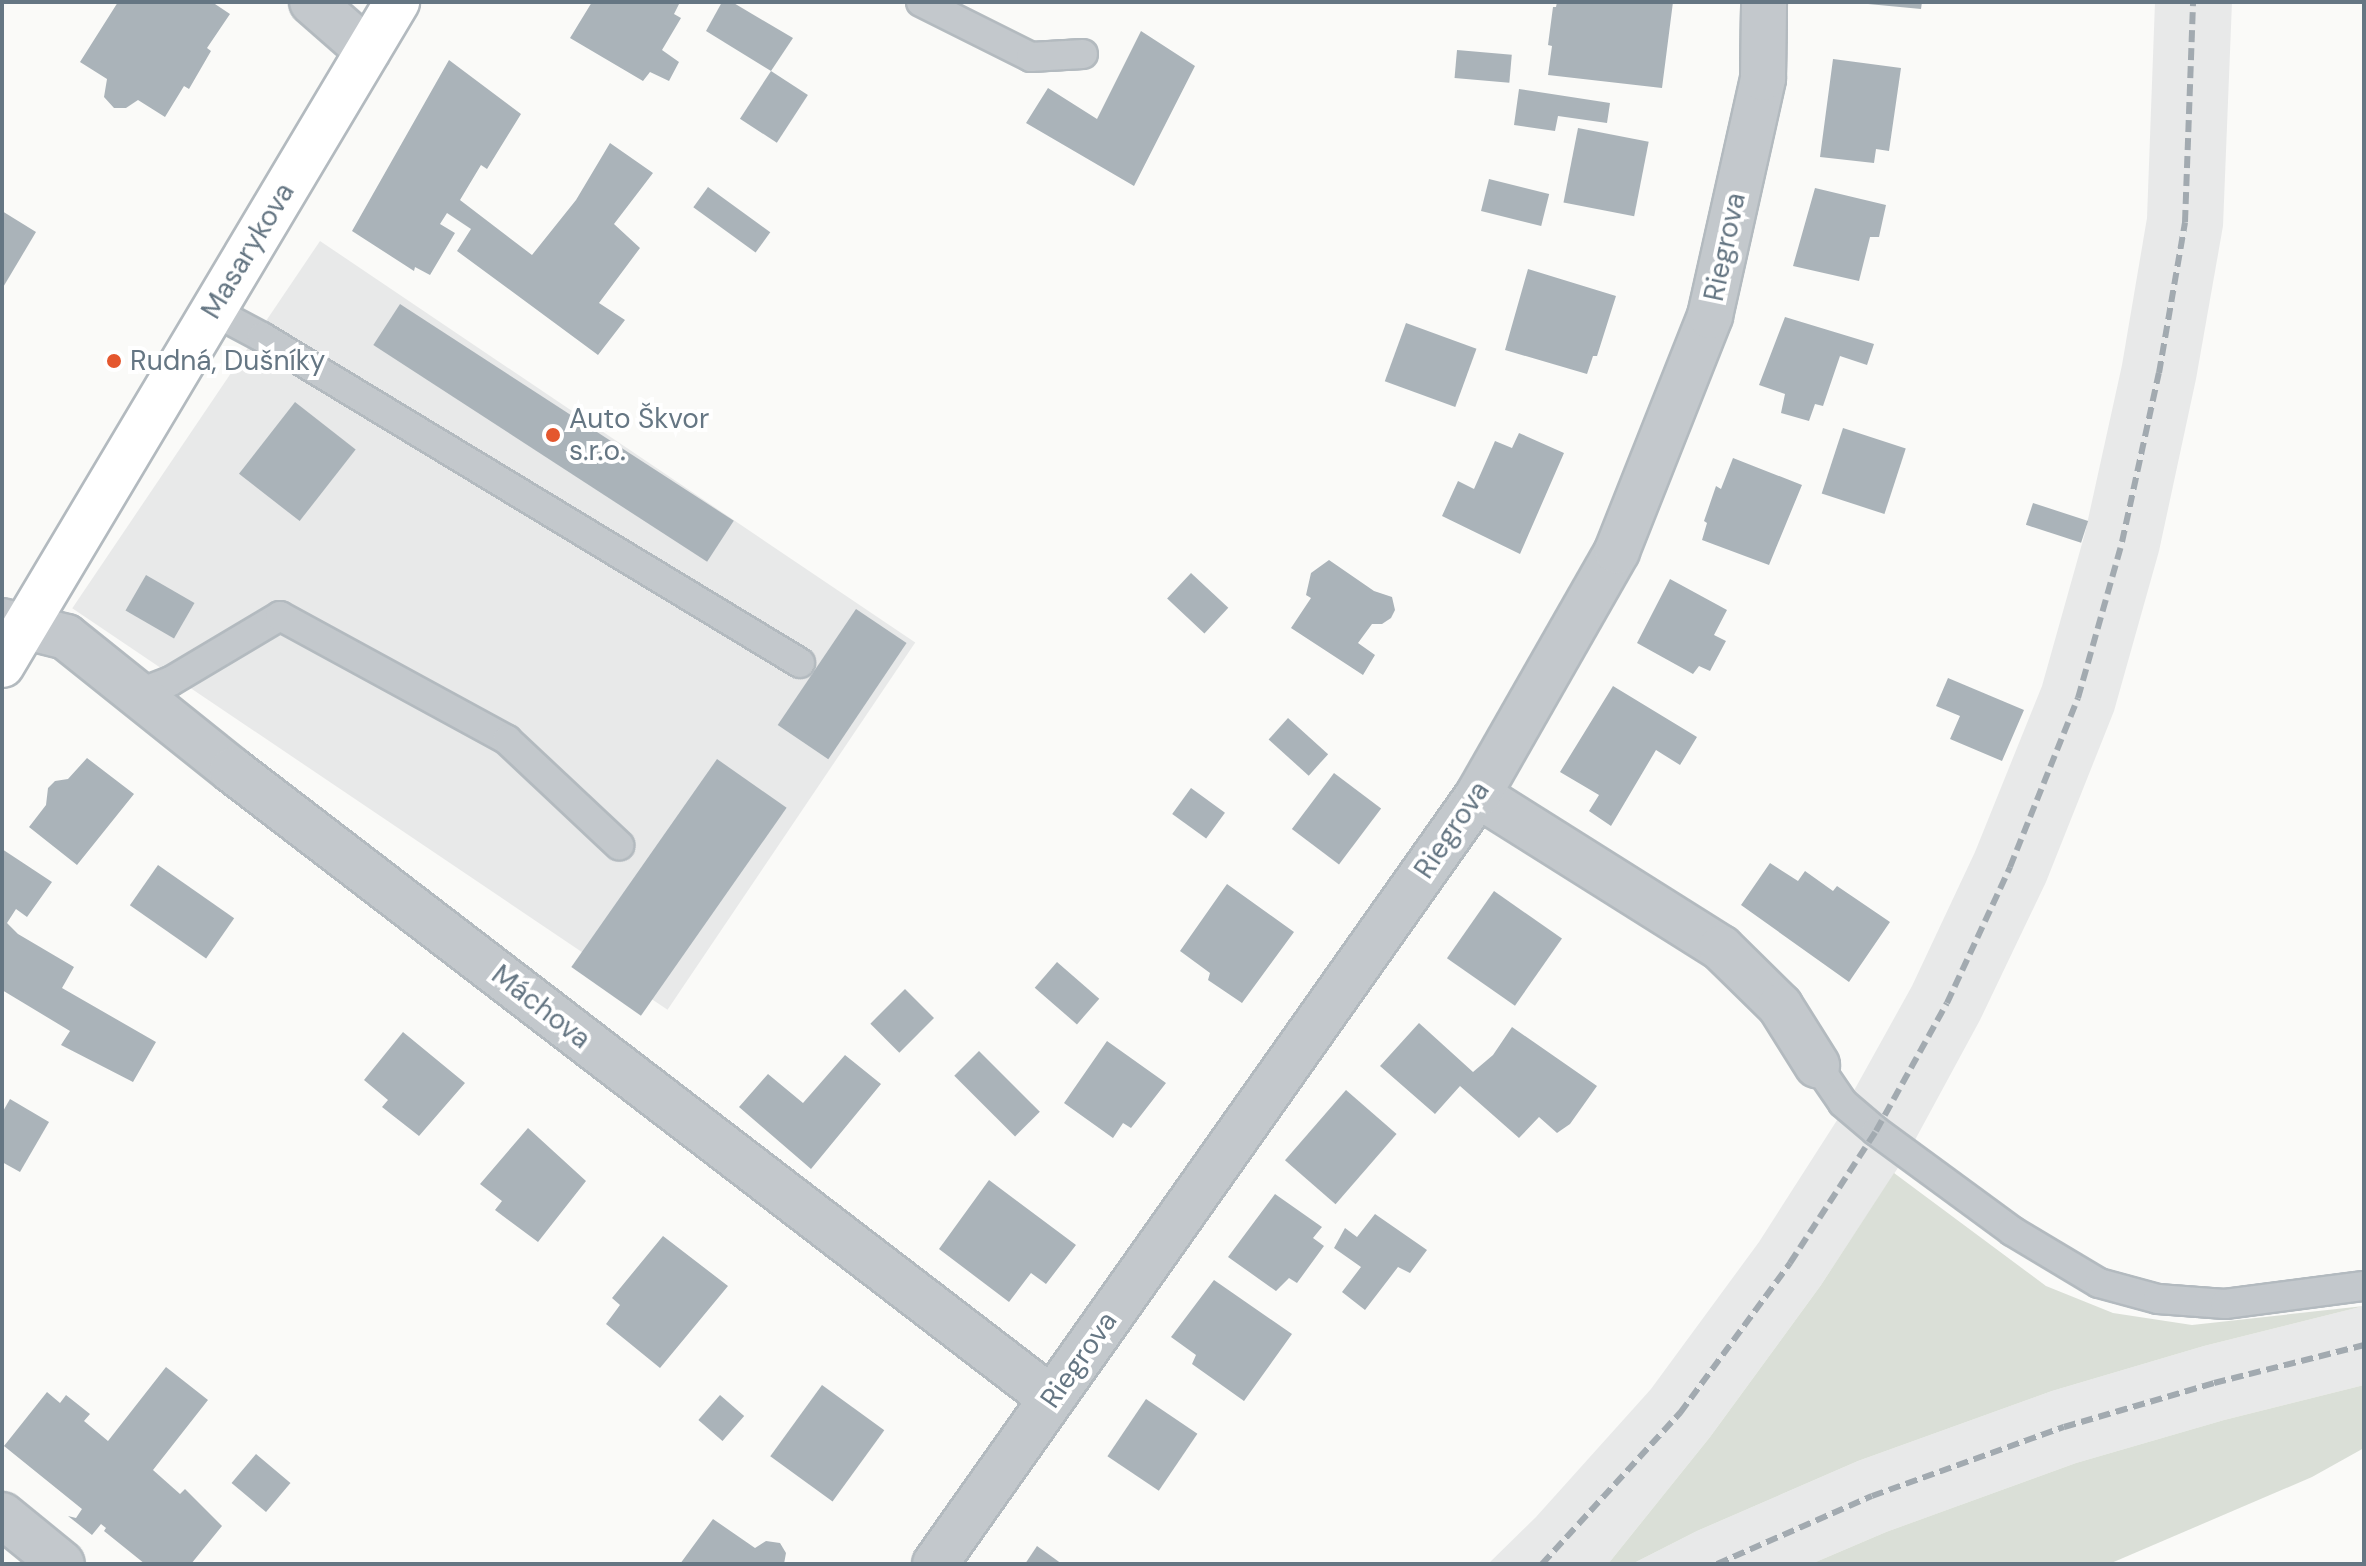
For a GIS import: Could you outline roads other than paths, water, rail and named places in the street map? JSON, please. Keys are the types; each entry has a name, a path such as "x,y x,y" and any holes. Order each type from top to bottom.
{"main road":[{"name":"Masarykova","path":"2,665 13,624 213,311 397,2"}],"street":[{"path":"312,2 368,51"},
{"name":"Riegrova","path":"935,1564 1478,795 1617,551 1710,316 1763,78 1764,2"},
{"name":"Máchova","path":"13,624 66,637 1052,1399"},
{"path":"1478,795 1721,948 1780,1006 1817,1065"},
{"path":"2,1515 62,1564"}],"lane":[{"path":"921,2 1031,57 1083,54"},
{"path":"213,311 276,345 800,663"},
{"path":"137,694 171,681 280,616 507,740 619,845"},
{"path":"1817,1065 1843,1103 1876,1131 2012,1231 2099,1283 2158,1299 2225,1304 2364,1286"}],"railway":[{"path":"1542,1564 1680,1413 1790,1263 1876,1131 1947,1003 2010,867 2078,698 2122,542 2159,373 2185,222 2193,2"},
{"path":"1717,1564 1872,1496 2064,1427 2214,1383 2364,1345"}],"place":[{"name":"Rudná, Dušníky","path":"114,361"},
{"name":"Auto Škvor s.r.o.","path":"553,435"}]}
